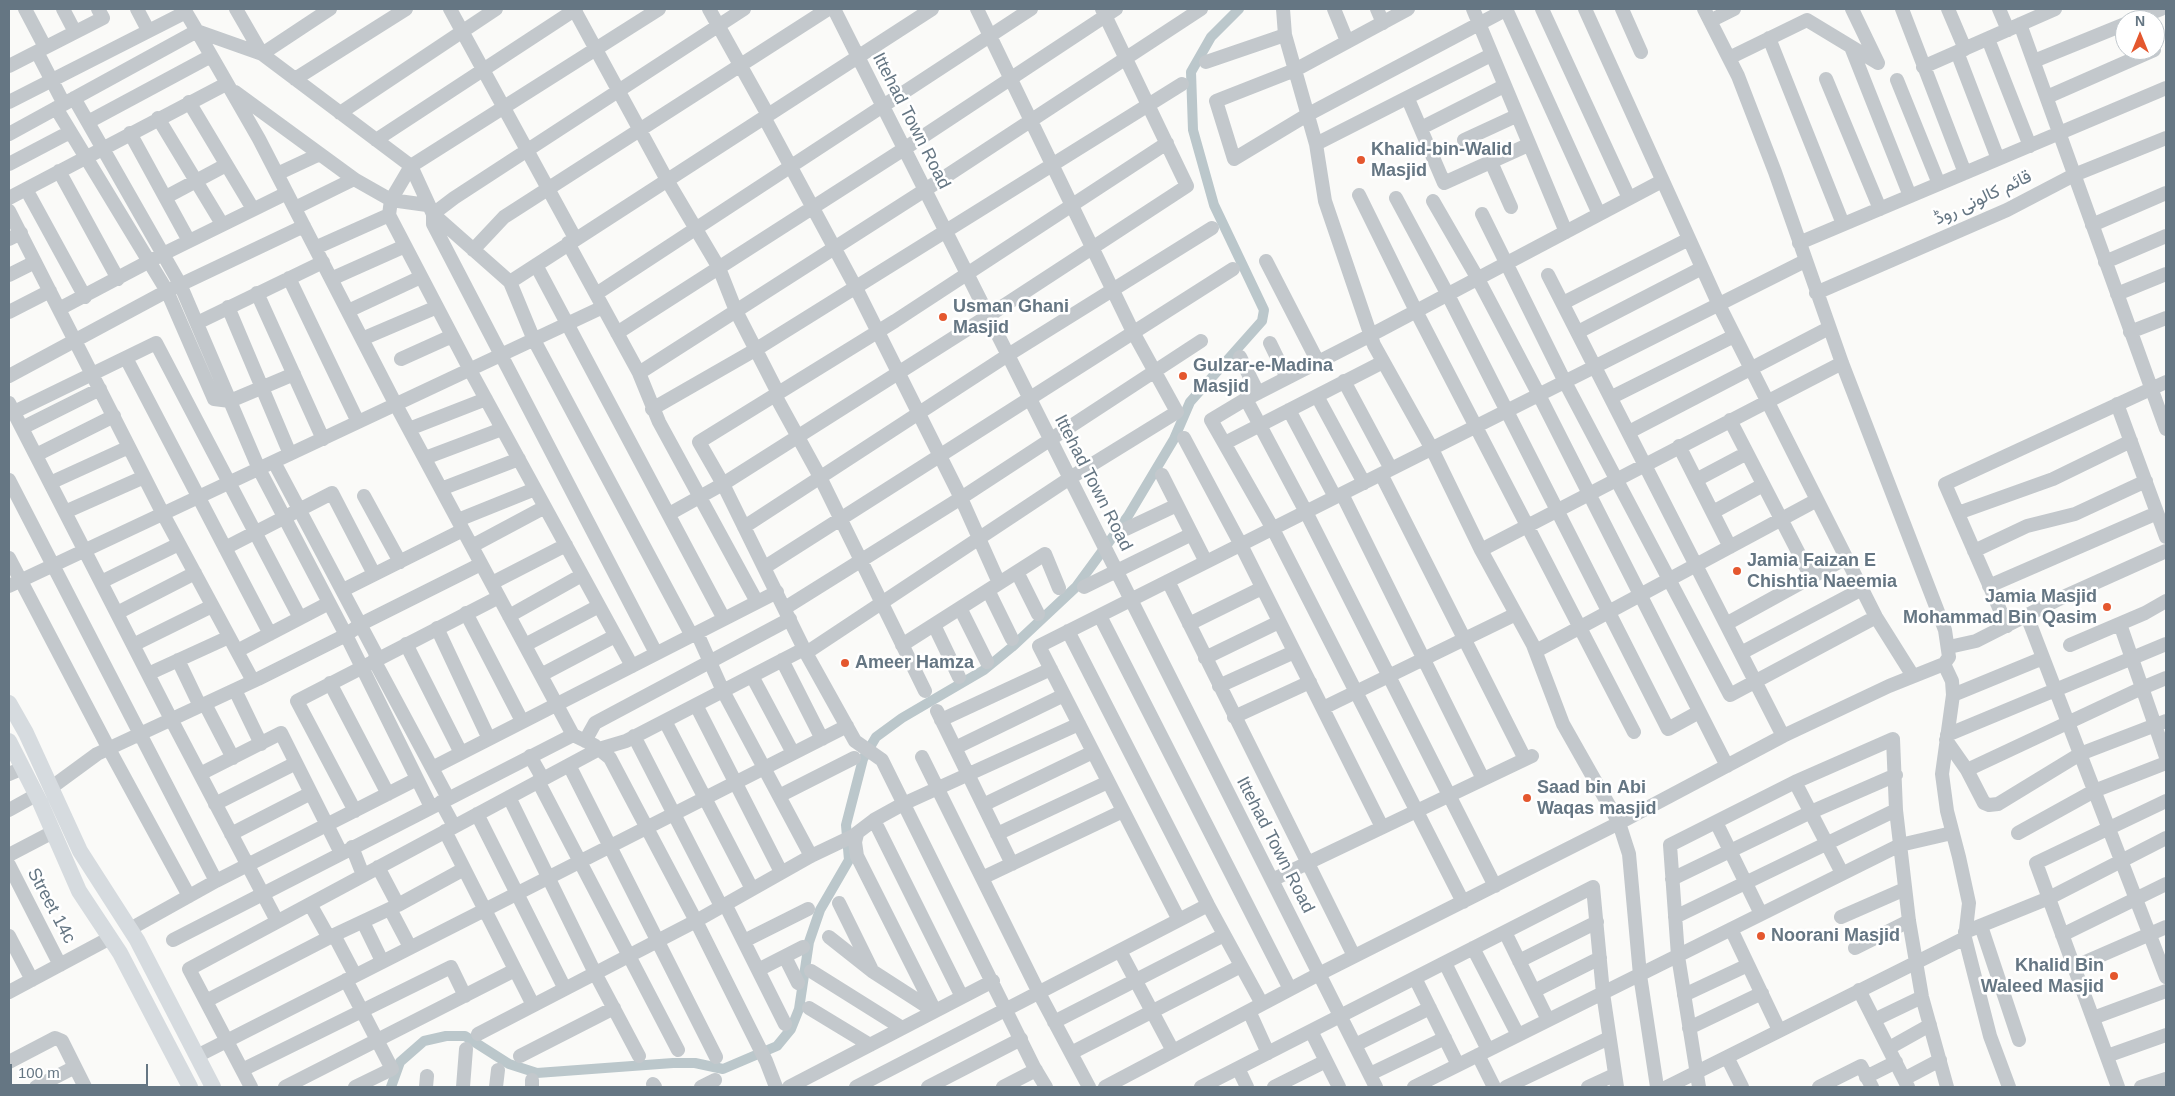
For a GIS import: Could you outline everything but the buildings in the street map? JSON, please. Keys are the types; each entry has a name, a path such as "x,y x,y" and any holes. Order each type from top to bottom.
{"main road":[{"path":"9,703 52,787 80,851 130,929 213,1087"},
{"path":"9,741 16,771 36,795 79,891 110,938 190,1087"}],"street":[{"path":"25,9 51,80 64,103 70,132 149,262 174,288 197,323 259,469 329,603 346,635 371,661 432,768 440,802 464,869 533,1006"},
{"path":"63,9 74,32"},
{"path":"9,66 103,18 98,9"},
{"path":"137,9 148,30"},
{"path":"262,54 330,9"},
{"path":"296,79 406,9"},
{"path":"450,9 548,189 596,294 639,373 652,409 757,602"},
{"path":"340,113 496,9"},
{"path":"376,140 575,9 667,180 719,268 736,311 776,394 820,477 925,691"},
{"path":"390,208 411,166 659,9"},
{"path":"708,9 740,66 856,288 897,374 961,498 979,538 993,587 1012,639"},
{"path":"315,248 390,208 430,210 528,151 744,9"},
{"path":"473,250 504,217 828,9"},
{"name":"Ittehad Town Road","path":"834,9 1376,1087"},
{"path":"510,282 572,240 932,9"},
{"path":"251,1087 188,969 599,749 634,736 782,660 805,651 882,603 1070,478 1177,412 1133,332 977,9"},
{"path":"596,294 1031,9"},
{"path":"639,373 925,190 1201,9"},
{"path":"1283,9 1285,35 1316,144 1325,201 1382,362 1432,449 1481,550 1536,651 1563,724 1619,823 1629,854 1640,975 1657,1087"},
{"path":"1334,9 1347,42"},
{"path":"1377,9 1382,22"},
{"path":"1408,9 1295,70 1216,101 1234,158 1308,115 1506,9 1599,214"},
{"path":"1472,9 1566,232"},
{"path":"1542,9 1629,198"},
{"path":"1585,9 1718,305 1876,617 1913,676"},
{"path":"1622,9 1641,52"},
{"path":"1106,1087 1290,989 1619,823 1783,736 1913,676 1944,664 1949,657 1949,647 1941,620 1816,293 1765,146 1738,76 1707,15 1734,9"},
{"path":"1729,58 1806,20 1878,63 1852,9"},
{"path":"1902,9 1965,173"},
{"path":"1948,9 1998,159"},
{"path":"1999,9 2014,27 2034,61 2166,428"},
{"path":"1923,67 2053,9"},
{"path":"2162,9 2166,17"},
{"path":"9,102 185,10 259,139 396,405 556,704 579,738 599,749 610,758 696,921 766,1060 776,1087"},
{"path":"241,11 262,54"},
{"path":"617,333 904,149 1108,11 1126,58 1187,186 897,374 723,484 669,514"},
{"path":"2034,61 2115,28"},
{"path":"9,134 197,31 262,54 411,166 430,210 433,224 656,653"},
{"path":"1206,62 1285,35"},
{"path":"1769,38 1843,224"},
{"path":"1988,39 2030,146"},
{"path":"1851,47 1910,196"},
{"path":"1316,144 1492,55"},
{"path":"88,122 211,56"},
{"path":"2047,97 2131,60"},
{"path":"1826,79 1880,209"},
{"path":"1898,80 1939,184"},
{"path":"652,409 755,350 1182,84"},
{"path":"9,198 158,118 227,86"},
{"path":"227,86 354,179 390,208 405,246 452,336 632,666"},
{"path":"1421,128 1504,86"},
{"path":"1799,243 2166,88"},
{"path":"1408,99 1444,182 1528,145"},
{"path":"190,102 253,209"},
{"path":"64,103 88,122 163,254 214,399 230,401 294,374"},
{"path":"1464,140 1516,116"},
{"path":"158,118 222,224"},
{"path":"9,164 70,132"},
{"path":"130,134 189,241"},
{"name":"قائم کالونی روڈ","path":"1816,293 2007,210 2074,175 2166,138"},
{"path":"1046,1087 882,760 858,743 847,726 805,651 723,484 699,442 878,332 1167,143"},
{"path":"277,174 320,154"},
{"path":"1491,162 1511,207"},
{"path":"166,197 226,165"},
{"path":"59,171 118,279"},
{"path":"295,208 354,179"},
{"path":"1463,902 1273,529 1211,420 1252,396 1662,181"},
{"path":"26,188 85,297"},
{"path":"60,309 163,254 287,193"},
{"path":"2092,225 2166,193"},
{"path":"1359,195 1416,311 1634,732"},
{"path":"1396,198 1448,294 1668,729 1699,712"},
{"path":"1433,201 1478,279 1539,395 1727,766"},
{"path":"430,210 510,282 534,340 694,635 710,661 723,691 779,796 815,854"},
{"path":"9,211 15,236 35,262 162,514 253,682"},
{"path":"1482,214 1565,382 1730,695 1876,617"},
{"path":"9,376 75,339 174,288 304,226"},
{"path":"744,527 1008,355 1212,228"},
{"path":"2105,262 2166,236"},
{"path":"1563,303 1689,239"},
{"path":"332,279 405,246"},
{"path":"1266,261 1318,362"},
{"path":"9,275 35,262"},
{"path":"197,323 322,262"},
{"path":"1179,920 1039,646 1805,262"},
{"path":"536,264 724,619"},
{"path":"1578,332 1702,268"},
{"path":"765,567 1233,269"},
{"path":"2117,294 2166,274"},
{"path":"1548,275 1612,397 1783,736"},
{"path":"348,311 421,277"},
{"path":"289,278 358,422"},
{"path":"9,312 50,291"},
{"path":"257,293 323,438"},
{"path":"228,307 290,454"},
{"path":"362,339 437,307"},
{"path":"14,584 603,307"},
{"path":"2130,332 2166,318"},
{"path":"1629,432 1829,328"},
{"path":"401,359 452,336"},
{"path":"1612,397 1734,336"},
{"path":"173,940 530,756 579,738 594,723 710,661 787,613 861,562 1201,341"},
{"path":"277,921 11,407 92,374 156,343 300,618"},
{"path":"1270,343 1287,378"},
{"path":"1240,357 1260,425 1306,512 1494,886"},
{"path":"126,358 270,634"},
{"path":"1225,443 1382,362"},
{"path":"1481,550 1842,363"},
{"path":"1272,880 1529,757 1464,639 1344,381"},
{"path":"2007,626 1945,484 2166,382"},
{"path":"22,428 100,389"},
{"path":"1317,396 1364,483"},
{"path":"409,428 486,400"},
{"path":"2117,404 2166,537"},
{"path":"1289,410 1339,496 1424,659 1483,779"},
{"path":"36,455 114,416"},
{"path":"1730,420 1811,577"},
{"path":"425,458 502,429"},
{"path":"1184,438 1310,682 1382,827"},
{"path":"1958,514 2053,479 2131,441"},
{"path":"1679,446 1730,547"},
{"path":"50,483 129,447"},
{"path":"1696,480 1747,453"},
{"path":"441,490 519,459"},
{"path":"274,462 361,624 371,661 417,779 440,802"},
{"path":"1162,475 1206,562"},
{"path":"65,512 144,477"},
{"path":"9,480 216,881"},
{"path":"1974,551 2027,526 2075,514 2146,481"},
{"path":"1713,512 1763,485"},
{"path":"343,590 400,562 460,525 535,489"},
{"path":"225,548 332,493 374,574"},
{"path":"364,496 400,562"},
{"path":"1536,651 1817,500"},
{"path":"1126,529 1177,505"},
{"path":"472,546 545,507"},
{"path":"1989,586 2157,512"},
{"path":"1084,587 1115,568 1192,534"},
{"path":"101,582 179,544"},
{"path":"492,583 566,545"},
{"path":"1949,647 1976,641 2059,599 2166,551"},
{"path":"902,645 1045,554 1059,588"},
{"path":"9,558 14,584 109,749 189,896"},
{"path":"1726,624 1846,558"},
{"path":"52,787 97,754 253,682 346,635 361,624 481,564"},
{"path":"1017,572 1038,614"},
{"path":"117,613 195,574"},
{"path":"509,616 582,575"},
{"path":"1168,581 1354,956"},
{"path":"1189,624 1262,588"},
{"path":"1741,653 1862,589"},
{"path":"432,768 777,592"},
{"path":"355,811 297,701 371,661 499,597"},
{"path":"2070,645 2166,602"},
{"path":"237,651 329,603"},
{"path":"133,645 212,606"},
{"path":"524,645 599,606"},
{"path":"960,608 987,662"},
{"path":"466,613 522,721"},
{"path":"1322,708 1516,614"},
{"path":"1100,616 1290,989"},
{"path":"2027,616 2166,977"},
{"path":"1205,658 1279,622"},
{"path":"2120,624 2142,688 2161,723 2166,757"},
{"path":"934,625 959,678"},
{"path":"436,628 489,738"},
{"path":"1068,631 1241,966 1256,1008 1268,1053"},
{"path":"541,675 616,636"},
{"path":"148,674 229,637"},
{"path":"406,644 461,753"},
{"path":"1946,737 2166,644"},
{"path":"1219,686 1294,652"},
{"path":"1953,695 2043,658"},
{"path":"178,660 233,758"},
{"path":"782,660 822,739"},
{"path":"1944,664 1952,681 1953,695 1942,774 1952,833 1969,904 1965,935 1990,1036 2009,1087"},
{"path":"1012,864 939,715 1051,669"},
{"path":"752,676 794,753"},
{"path":"1967,770 2166,678"},
{"path":"1234,717 1310,682"},
{"path":"330,683 388,794"},
{"path":"235,690 261,744"},
{"path":"955,748 1064,695"},
{"path":"696,704 782,872"},
{"path":"665,721 752,889"},
{"path":"1946,737 1967,770 1984,803 1989,805 1998,804 2080,754 2161,723"},
{"path":"478,1034 696,921 815,854 855,835 874,820 903,804 1079,724"},
{"path":"197,1056 847,726"},
{"path":"200,774 281,733 327,825 347,850 363,875"},
{"path":"634,736 674,814 744,941 785,1024"},
{"path":"1699,1087 1678,956 1670,845 1795,782 1893,739 1896,810 1909,921 1922,997 1947,1087"},
{"path":"983,805 1093,752"},
{"path":"530,756 580,861 678,1050"},
{"path":"922,757 1039,993 1089,1087"},
{"path":"779,796 854,758"},
{"path":"215,804 296,763"},
{"path":"2018,833 2094,791 2166,763"},
{"path":"569,765 716,1058"},
{"path":"1672,879 1811,812 1896,775"},
{"path":"130,929 216,881 417,779"},
{"path":"997,834 1108,782"},
{"path":"1795,782 1842,874"},
{"path":"231,834 311,793"},
{"path":"9,810 36,795"},
{"path":"509,797 595,973 639,1056"},
{"path":"2118,1087 2036,863 2166,801"},
{"path":"1675,917 1896,810"},
{"path":"982,878 1123,811"},
{"path":"476,814 565,989"},
{"path":"874,820 962,997"},
{"path":"1716,822 1760,914"},
{"path":"9,855 53,832"},
{"path":"1414,1087 1900,844 1952,833"},
{"path":"855,835 856,856 935,1011"},
{"path":"1667,1087 1981,926 2049,898 2166,838"},
{"name":"Street 14c","path":"9,866 60,965"},
{"path":"378,867 410,947"},
{"path":"206,1001 394,907 464,869"},
{"path":"2062,935 2166,884"},
{"path":"1206,1086 1593,887 1603,993 1616,1081 1588,1087"},
{"path":"1841,917 1905,889"},
{"path":"839,903 872,971"},
{"path":"310,904 332,937 351,977 362,1011 392,1068 355,1087"},
{"path":"856,1087 1208,905"},
{"path":"744,941 808,909"},
{"path":"1855,948 1909,921"},
{"path":"363,922 382,961"},
{"path":"1519,960 1597,922"},
{"path":"1981,926 2018,1040"},
{"path":"2074,967 2166,927"},
{"path":"1731,930 1780,1030"},
{"path":"1505,932 1548,1020"},
{"path":"1054,1022 1224,935"},
{"path":"9,936 32,980"},
{"path":"829,937 872,971 935,1011"},
{"path":"9,992 110,938"},
{"path":"758,970 803,947"},
{"path":"1474,948 1518,1035"},
{"path":"1120,950 1173,1051"},
{"path":"785,956 798,984"},
{"path":"1534,991 1600,958"},
{"path":"1445,963 1483,1052 1494,1087"},
{"path":"1684,995 1748,965"},
{"path":"1071,1053 1241,966"},
{"path":"242,1070 451,967 465,996"},
{"path":"286,1087 515,970"},
{"path":"811,971 902,1028"},
{"path":"1415,978 1458,1065"},
{"path":"789,1087 993,981"},
{"path":"1859,990 1906,1083 1940,1060"},
{"path":"2093,1018 2166,992"},
{"path":"1689,1028 1762,993"},
{"path":"1874,1020 1922,997"},
{"path":"520,1056 614,1008"},
{"path":"809,1008 870,1045"},
{"path":"1355,1045 1430,1008"},
{"path":"1888,1048 1930,1025"},
{"path":"1311,1031 1339,1087"},
{"path":"2107,1056 2166,1035"},
{"path":"9,1062 55,1038 62,1041 86,1087"},
{"path":"1370,1074 1445,1038"},
{"path":"1506,1087 1609,1038"},
{"path":"928,1087 1021,1039"},
{"path":"463,1087 466,1049"},
{"path":"1727,1057 1742,1087"},
{"path":"1274,1087 1326,1061"},
{"path":"1819,1087 1860,1066 1869,1082 1896,1062"},
{"path":"36,1087 75,1067"},
{"path":"1238,1068 1247,1087"},
{"path":"496,1087 498,1070"},
{"path":"1003,1087 1036,1070"},
{"path":"2141,1087 2166,1079"},
{"path":"700,1087 715,1080"}],"waterway":[{"path":"391,1087 400,1062 424,1041 446,1036 465,1036 509,1064 537,1073 673,1063 695,1063 723,1069 777,1046 791,1029 799,1009 809,942 820,910 849,860 846,825 863,759 876,737 902,718 984,670 1012,647 1076,587 1128,516 1174,439 1190,402 1262,321 1264,310 1214,205 1193,130 1191,72 1211,37 1239,9"}],"place":[{"name":"Khalid-bin-Walid Masjid","path":"1361,160"},
{"name":"Usman Ghani Masjid","path":"943,317"},
{"name":"Gulzar-e-Madina Masjid","path":"1183,376"},
{"name":"Jamia Faizan E Chishtia Naeemia","path":"1737,571"},
{"name":"Jamia Masjid Mohammad Bin Qasim","path":"2107,607"},
{"name":"Ameer Hamza","path":"845,663"},
{"name":"Saad bin Abi Waqas masjid","path":"1527,798"},
{"name":"Noorani Masjid","path":"1761,936"},
{"name":"Khalid Bin Waleed Masjid","path":"2114,976"}]}
